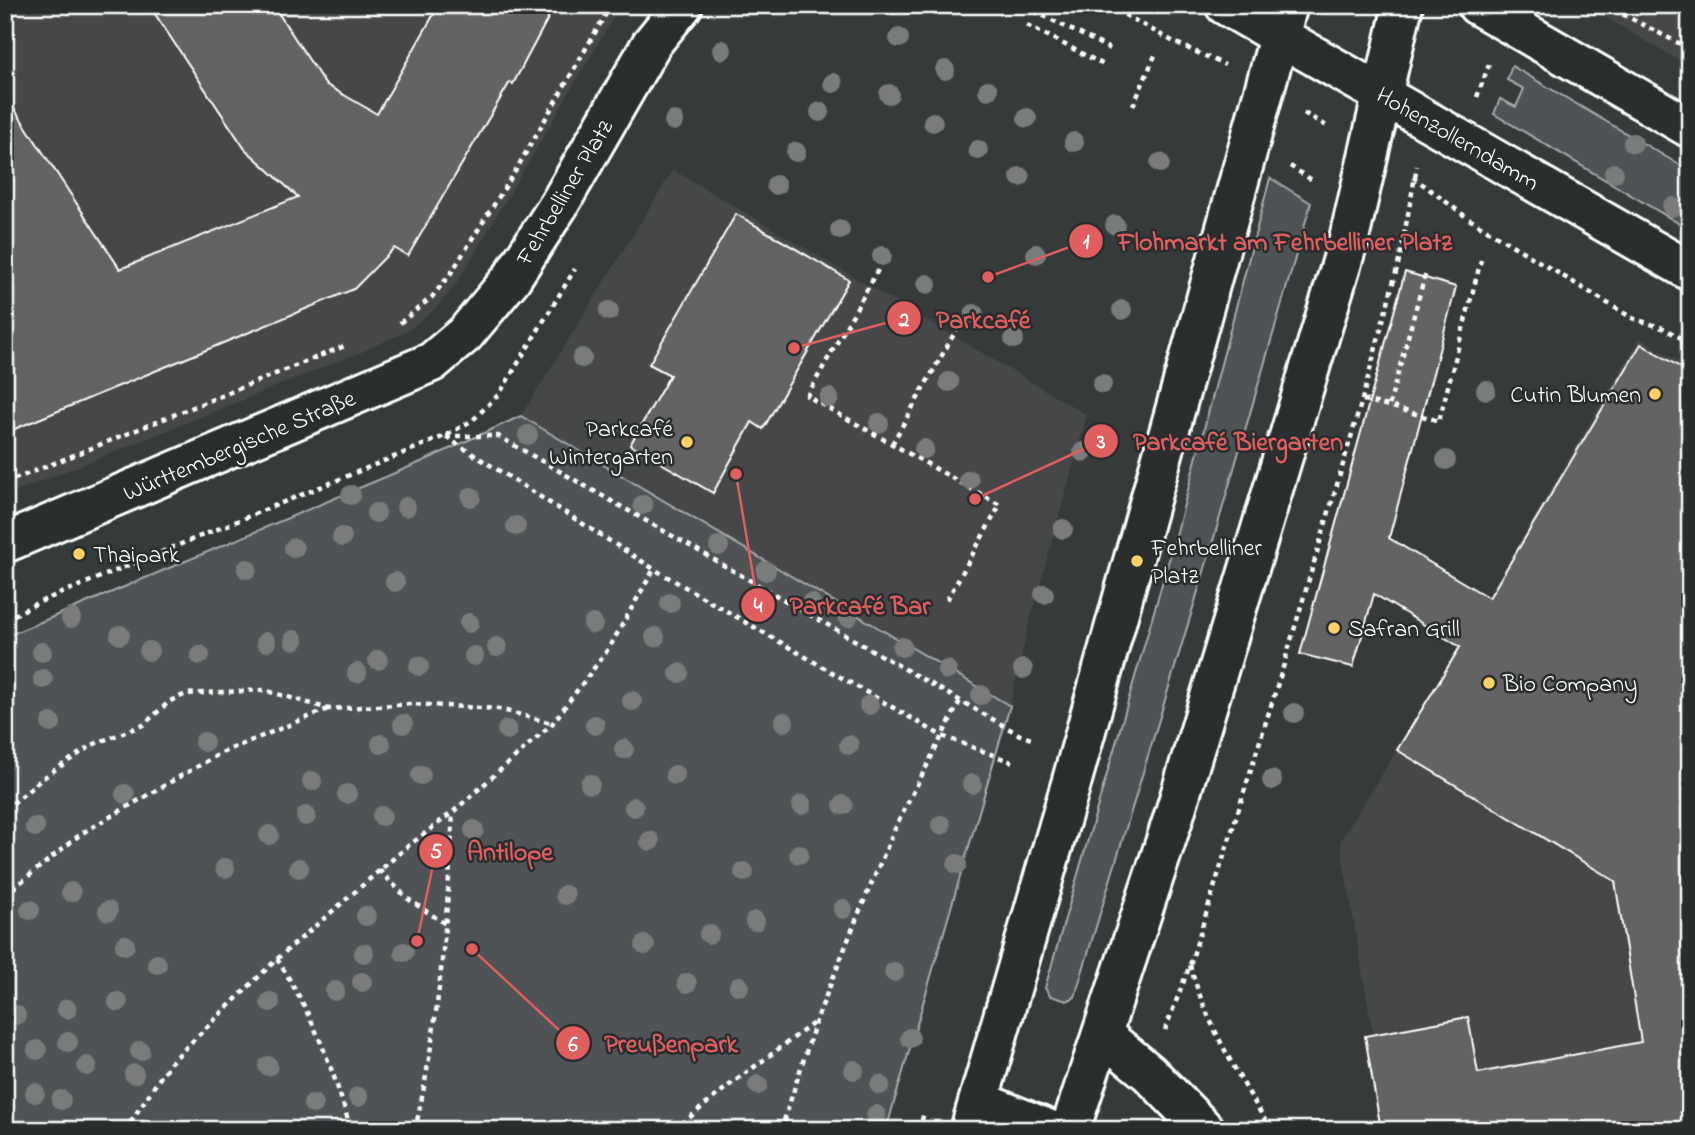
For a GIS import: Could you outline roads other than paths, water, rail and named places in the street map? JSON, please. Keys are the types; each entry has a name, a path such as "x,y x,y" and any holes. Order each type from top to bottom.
{"main road":[{"name":"Fehrbelliner Platz","path":"652,43 664,5"},
{"name":"Fehrbelliner Platz","path":"465,334 495,301 528,256 652,43 683,5"},
{"name":"Hohenzollerndamm","path":"1225,5 1284,21 1382,95 1690,271"},
{"path":"1070,1130 1173,819 1349,239 1403,5"},
{"path":"1477,5 1690,128"},
{"path":"1050,1130 974,1115 1071,784 1284,21"},
{"name":"Württembergische Straße","path":"5,543 401,377 432,362 465,334"},
{"path":"1103,1035 1149,1073 1205,1130"}],"place":[{"name":"Flohmarkt am Fehrbelliner Platz","path":"988,277"},
{"name":"Parkcafé","path":"794,348"},
{"name":"Cutin Blumen","path":"1655,394"},
{"name":"Parkcafé Wintergarten","path":"687,442"},
{"name":"Parkcafé Bar","path":"736,474"},
{"name":"Parkcafé Biergarten","path":"975,499"},
{"name":"Thaipark","path":"79,554"},
{"name":"Fehrbelliner Platz","path":"1137,561"},
{"name":"Safran Grill","path":"1334,628"},
{"name":"Bio Company","path":"1489,683"},
{"name":"Antilope","path":"417,941"},
{"name":"Preußenpark","path":"472,949"}]}
